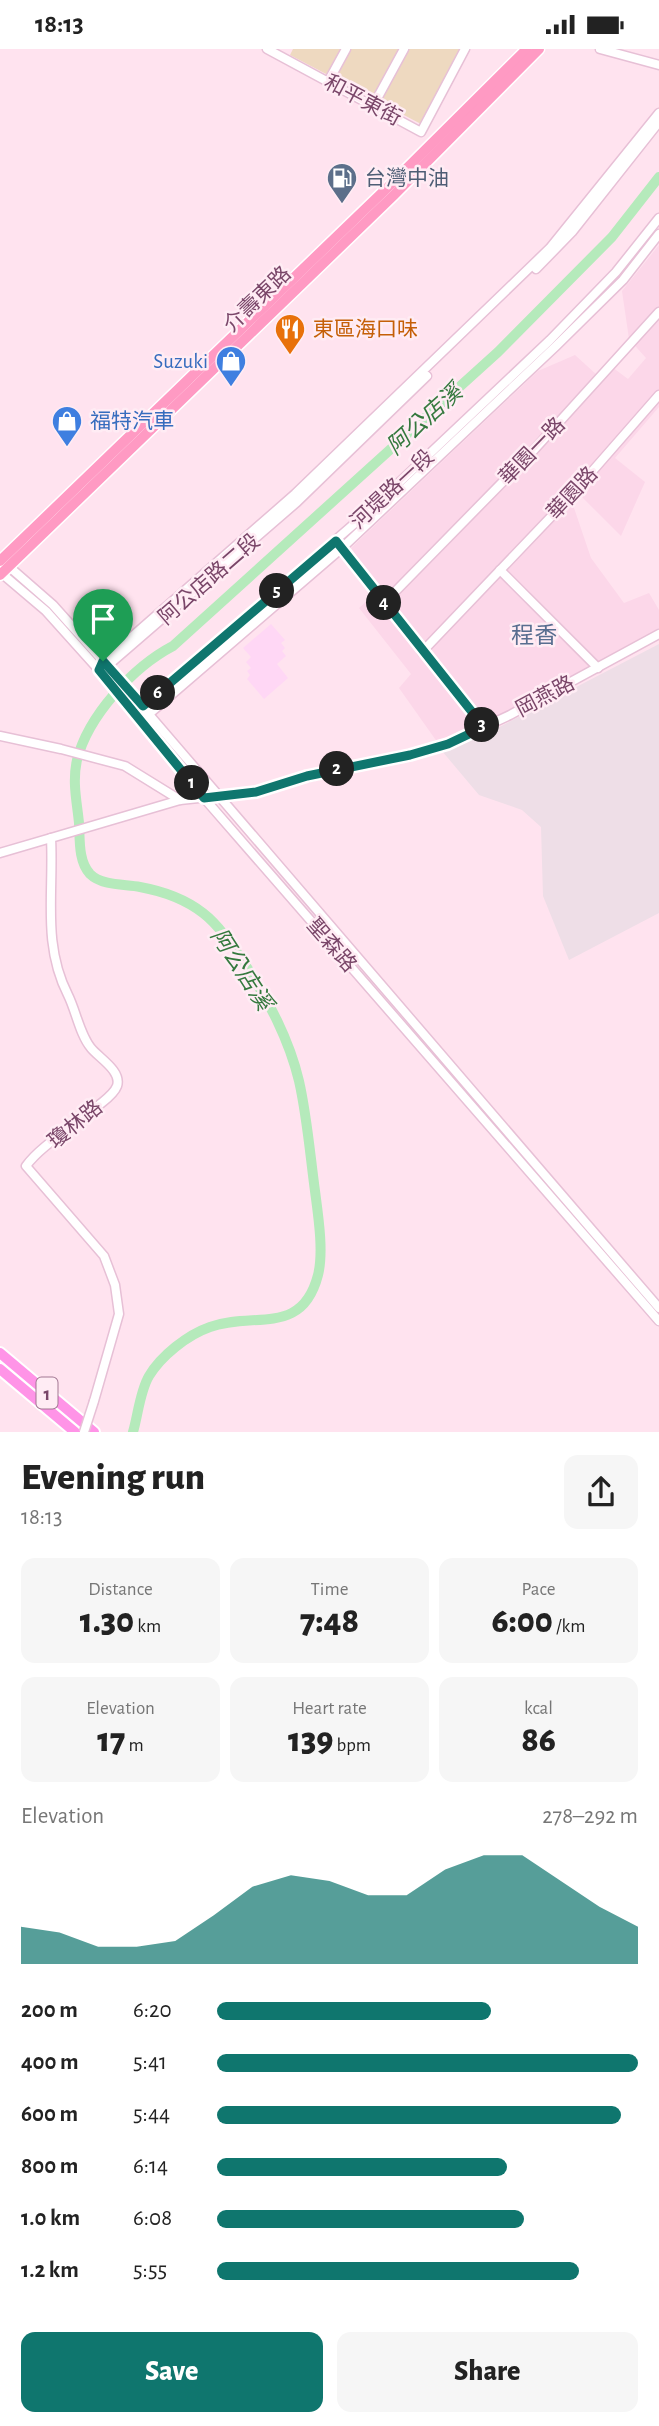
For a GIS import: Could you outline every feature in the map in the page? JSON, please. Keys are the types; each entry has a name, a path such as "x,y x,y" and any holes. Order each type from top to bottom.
{"highway":[{"name":"1","path":"0,1351 94,1432"},
{"name":"1","path":"0,1369 75,1432"}],"main road":[{"name":"介壽東路","path":"390,192 527,49"},
{"name":"介壽東路","path":"2,567 539,49"}],"street":[{"name":"和平東街","path":"267,49 421,132 465,49"},
{"path":"285,58 289,49"},
{"path":"328,82 346,49"},
{"path":"373,106 404,49"},
{"path":"600,49 659,65"},
{"name":"阿公店路二段","path":"107,669 295,494 550,248 659,113"},
{"name":"阿公店路二段","path":"107,669 297,502 554,252 659,122"},
{"name":"河堤路一段","path":"139,717 141,708 336,541 550,340 616,272 659,218"},
{"name":"河堤路一段","path":"141,708 342,548 556,347 623,280 659,234"},
{"name":"華園一路","path":"384,603 532,452 657,314"},
{"name":"華園路","path":"422,652 568,499 659,395"},
{"path":"336,541 484,727"},
{"name":"聖森路","path":"2,567 99,670 107,669"},
{"name":"聖森路","path":"2,567 52,605 220,796 659,1308"},
{"path":"500,570 598,668"},
{"name":"岡燕路","path":"51,838 180,800 256,792 319,773 410,755 448,744 659,635"},
{"name":"聖森路","path":"139,717 204,798 659,1321"},
{"path":"0,736 125,766 180,800"},
{"path":"0,853 51,838"},
{"name":"瓊林路","path":"51,838 49,910 53,959 86,1041 116,1073 117,1085 80,1123 32,1158 26,1166 104,1256 115,1285 119,1314 85,1432"}],"shaded area":[{"path":"293,49 461,49 421,124 290,55"},
{"path":"659,245 659,407 615,458 645,482 621,536 581,496 573,505 591,558 624,603 649,593 659,610 659,636 440,746 399,688 411,674 359,608 379,590 351,548 538,371 575,355 597,375 608,364 628,379 646,358 629,339 622,291"},
{"path":"271,624 285,640 281,643 286,656 277,664 288,678 264,699 247,679 250,675 247,671 251,668 246,662 251,657 243,648"},
{"path":"659,644 659,913 569,960 543,896 541,827 522,810 479,795 442,751 486,734"}],"waterway":[{"name":"阿公店溪","path":"133,1432 141,1396 149,1376 160,1361 184,1341 210,1327 275,1318 301,1307 311,1294 318,1275 320,1233 302,1094 290,1050 277,1021 237,952 203,913 165,893 101,881 86,869 80,850 75,784 77,760 83,743 102,710 128,680 143,666 173,646 498,352 612,237 659,177"}],"place":[{"name":"台灣中油","path":"342,205"},
{"name":"東區海口味","path":"290,356"},
{"name":"Suzuki","path":"231,388"},
{"name":"福特汽車","path":"67,448"}],"district":[{"name":"程香","path":"534,635"}],"route":[{"path":"336,541 449,687 484,727 448,744 410,755 307,776 256,792 204,798 99,670 103,661 143,706 336,541"}]}
